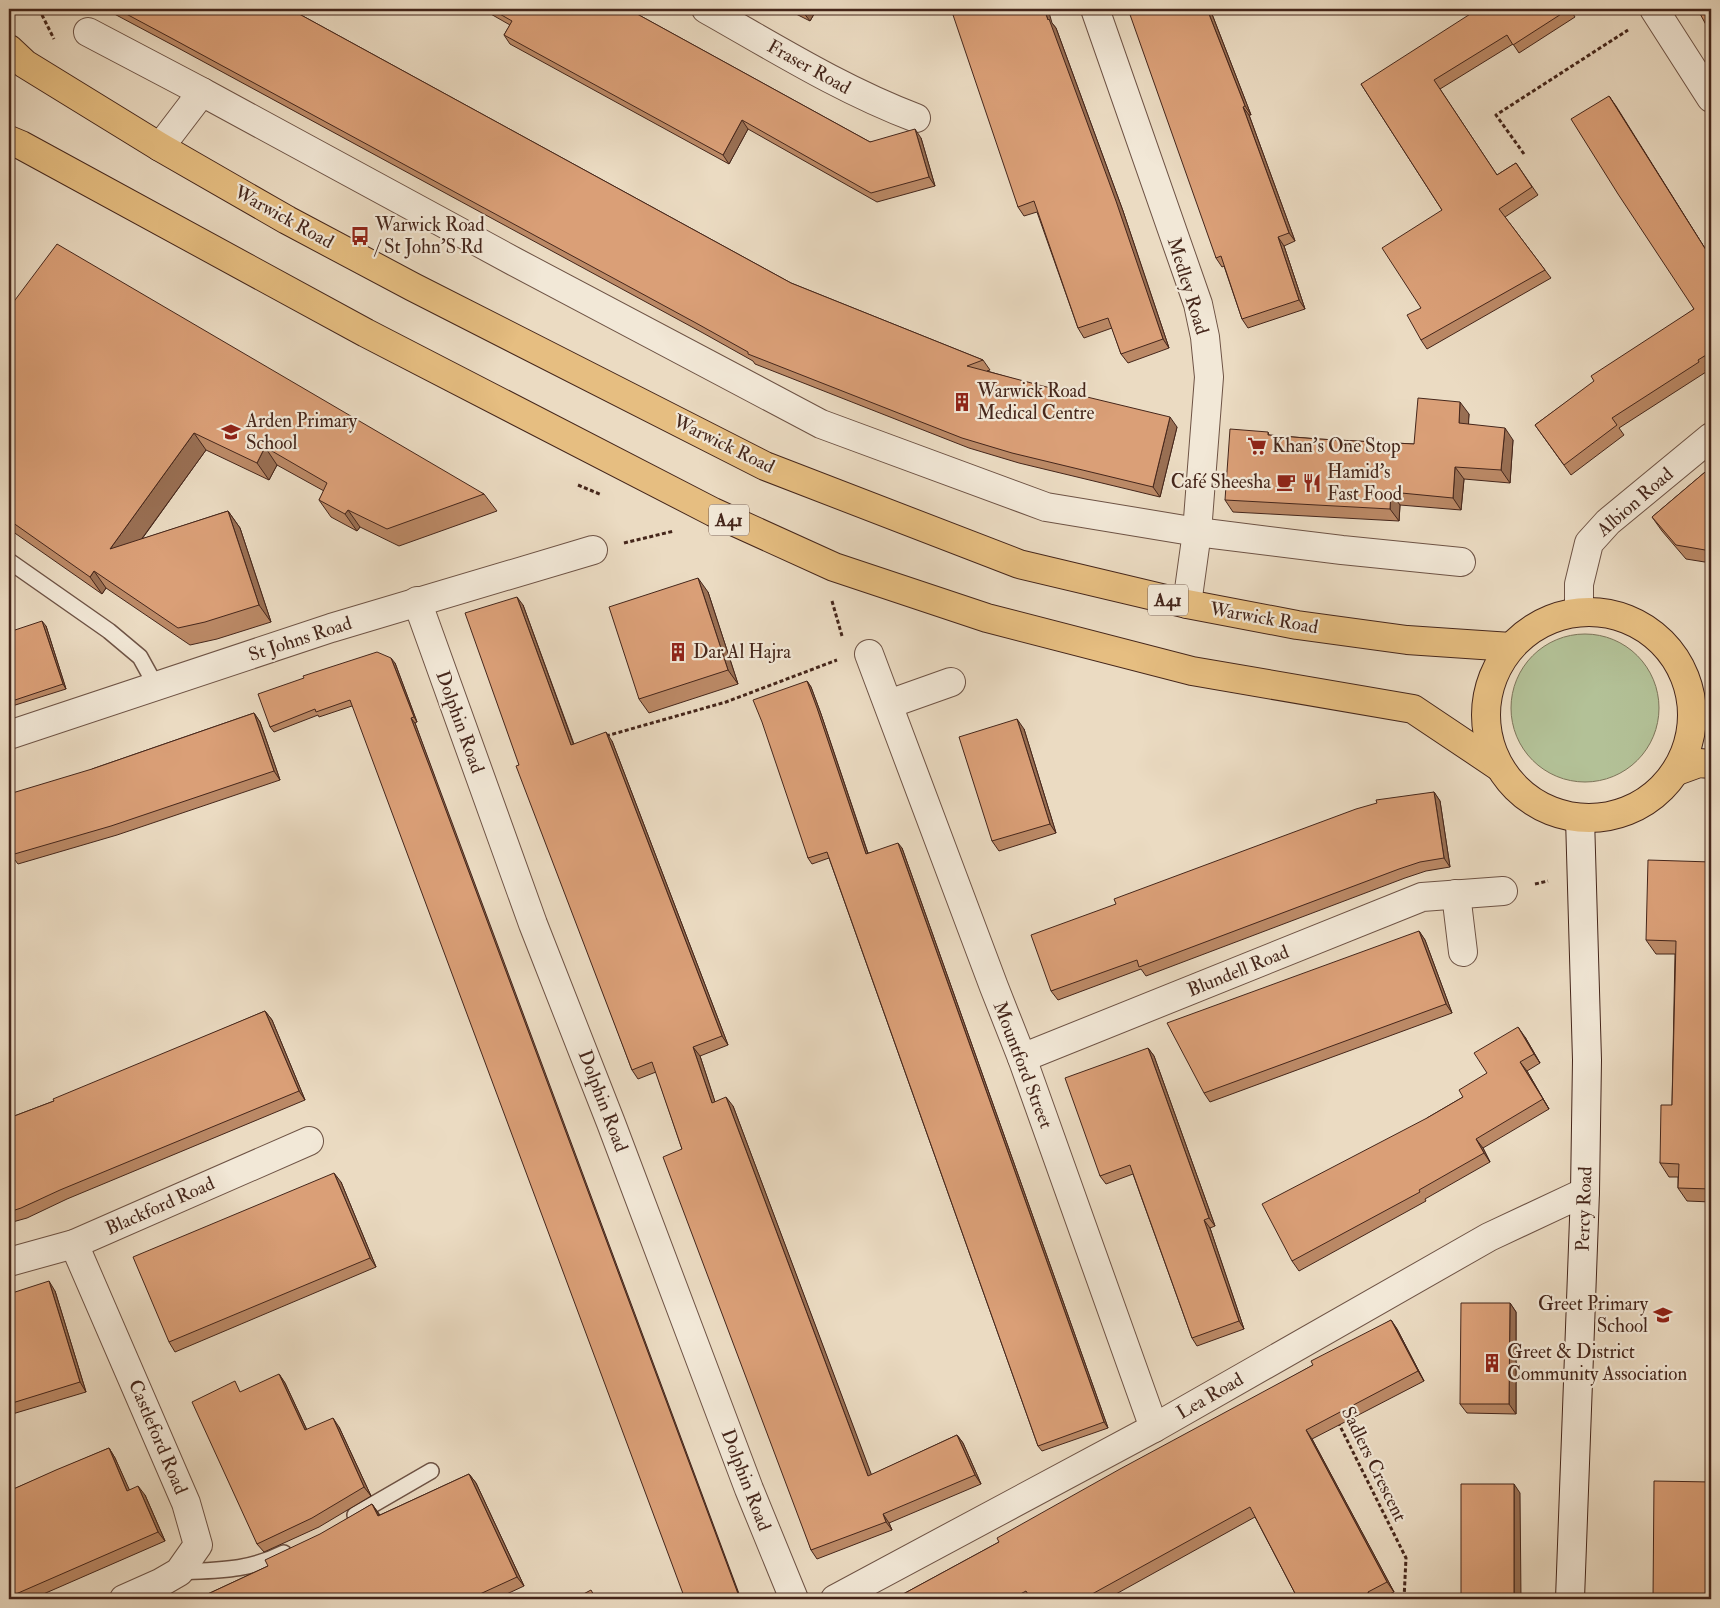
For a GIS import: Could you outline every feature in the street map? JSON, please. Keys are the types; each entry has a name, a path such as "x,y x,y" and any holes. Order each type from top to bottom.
{"highway":[{"name":"Warwick Road","path":"9,49 25,64 160,147 287,220 413,288 764,466 1019,564 1187,604 1297,625 1408,640 1511,647"},
{"name":"A41","path":"9,140 38,154 366,334 713,512 834,567 987,618 1192,671 1413,709 1498,766"},
{"path":"1579,611 1600,611 1618,615 1643,626 1656,635 1671,650 1701,698 1689,746 1677,771 1657,794 1642,805 1618,814 1603,818 1580,818 1552,812 1519,792 1498,766 1494,760 1487,733 1486,706 1493,676 1511,647 1532,628 1556,616 1579,611"},
{"path":"1677,771 1698,763 1711,764"}],"street":[{"name":"Fraser Road","path":"706,9 835,83 882,105 916,118"},
{"name":"Medley Road","path":"1094,9 1198,304 1205,337 1209,377 1197,532 1187,604"},
{"path":"1655,10 1711,98"},
{"path":"88,32 821,424 1046,507 1197,532 1342,550 1461,562"},
{"path":"160,147 202,92"},
{"name":"Albion Road","path":"1579,611 1579,584 1589,543 1608,522 1711,437"},
{"name":"St Johns Road","path":"9,735 417,601 593,550"},
{"name":"Dolphin Road","path":"417,601 534,924 615,1132 749,1489 794,1599"},
{"name":"Mountford Street","path":"869,654 1022,1058 1154,1428"},
{"path":"889,704 951,682"},
{"name":"Percy Road","path":"1570,1599 1585,1192 1587,1060 1580,818"},
{"name":"Blundell Road","path":"1022,1058 1422,897 1503,891"},
{"path":"1456,894 1463,952"},
{"name":"Blackford Road","path":"9,1262 74,1244 309,1141"},
{"name":"Lea Road","path":"835,1599 1154,1428 1490,1237 1585,1192"},
{"name":"Castleford Road","path":"74,1244 186,1502 198,1545 179,1572 160,1583 124,1599"}],"lane":[{"path":"9,561 109,631 140,657 156,686"},
{"path":"339,1525 431,1471"},
{"path":"179,1572 239,1569 268,1561 299,1546"}],"path":[{"path":"1524,154 1496,115 1655,10"},
{"path":"593,550 680,530"},
{"path":"832,599 843,637"},
{"path":"601,737 726,702 840,659"},
{"path":"1503,891 1581,874"},
{"name":"Sadlers Crescent","path":"1335,1416 1406,1558 1404,1599"}],"green space":[{"path":"1585,634 1613,639 1626,646 1637,656 1647,667 1654,680 1659,708 1654,736 1647,749 1637,760 1626,770 1613,777 1585,782 1557,777 1544,770 1533,760 1523,749 1516,736 1511,708 1516,680 1523,667 1533,656 1544,646 1557,639"}],"building":[{"path":"117,9 290,9 791,283 983,360 967,366 1170,417 1153,487 1012,453 962,438 748,354 748,352 696,323"},
{"path":"491,9 628,9 870,142 915,129 929,177 871,193 742,120 723,155 504,35 512,21"},
{"path":"951,9 1044,9 1116,201 1163,339 1121,354 1108,318 1078,328 1034,201 1018,207"},
{"path":"1128,9 1207,9 1245,106 1243,107 1289,233 1278,237 1299,300 1242,319 1221,256 1216,258"},
{"path":"1478,9 1569,9 1513,45 1507,35 1434,80 1497,175 1516,163 1532,187 1499,209 1545,270 1421,340 1407,315 1421,308 1382,248 1442,210 1361,84"},
{"path":"1711,9 1711,34 1698,10"},
{"path":"1609,96 1711,258 1711,352 1698,360 1699,362 1612,418 1617,425 1564,465 1535,425 1594,381 1591,376 1694,309 1571,119"},
{"path":"57,244 484,494 387,529 348,510 345,514 319,500 327,483 265,447 257,463 194,433 110,549 228,511 259,605 205,622 178,628 94,571 90,577 9,520 9,308"},
{"path":"1418,398 1460,402 1459,423 1505,428 1501,470 1455,467 1453,498 1391,492 1390,509 1225,500 1230,429 1268,432 1268,435 1414,444"},
{"path":"1711,467 1711,551 1676,545 1652,517"},
{"name":"Dar Al Hajra","path":"698,578 728,670 639,699 609,607"},
{"path":"517,597 571,745 606,732 722,1036 693,1047 712,1103 726,1097 868,1476 957,1435 975,1475 883,1514 886,1522 811,1550 663,1157 682,1149 652,1062 632,1070 516,766 519,765 465,613"},
{"path":"42,621 63,684 9,702 9,632"},
{"path":"377,652 391,658 414,717 411,718 740,1599 685,1599 350,700 316,712 315,709 270,727 258,694 304,678 303,676"},
{"path":"807,681 866,854 898,843 1104,1422 1038,1446 827,852 808,858 753,700"},
{"path":"254,713 274,771 111,826 11,855 9,847 9,794 92,769"},
{"path":"1017,719 1050,824 992,841 959,737"},
{"path":"1434,792 1444,858 1420,862 1399,869 1139,967 1137,960 1051,991 1031,935 1116,904 1114,899 1356,809 1377,803 1376,800"},
{"path":"1648,860 1711,862 1711,1189 1678,1188 1679,1164 1660,1163 1661,1105 1672,1105 1676,941 1646,940"},
{"path":"1419,931 1446,1004 1204,1093 1167,1023"},
{"path":"265,1011 299,1091 9,1212 9,1118 54,1101 53,1099"},
{"path":"1518,1027 1534,1054 1520,1062 1543,1099 1476,1139 1484,1153 1419,1190 1420,1192 1292,1261 1262,1204 1427,1118 1463,1097 1459,1090 1487,1073 1474,1053"},
{"path":"1148,1048 1209,1218 1204,1220 1239,1321 1192,1338 1130,1165 1100,1176 1065,1078"},
{"path":"334,1173 370,1258 169,1342 133,1257"},
{"path":"49,1281 80,1382 9,1404 9,1294"},
{"name":"Greet & District Community Association","path":"1461,1303 1510,1303 1509,1404 1460,1404"},
{"path":"1391,1320 1418,1371 1306,1430 1387,1582 1368,1592 1369,1599 1298,1599 1250,1507 1083,1599 1031,1599 1026,1591 1011,1599 894,1599 999,1542 997,1538 1120,1469 1313,1365 1311,1361"},
{"path":"279,1374 305,1430 333,1418 364,1487 312,1518 257,1544 192,1402 235,1381 240,1392"},
{"path":"109,1448 127,1491 138,1486 158,1532 9,1597 9,1491"},
{"path":"469,1474 517,1577 469,1599 197,1599 268,1566 265,1560 320,1534 372,1504 378,1516"},
{"path":"1654,1481 1711,1482 1711,1599 1653,1599"},
{"path":"1461,1484 1514,1484 1514,1598 1512,1599 1461,1599"},
{"path":"591,1590 596,1599 574,1599"}],"place":[{"name":"Warwick Road / St John'S Rd","path":"360,236"},
{"name":"Warwick Road Medical Centre","path":"962,402"},
{"name":"Arden Primary School","path":"231,432"},
{"name":"Khan's One Stop","path":"1257,446"},
{"name":"Café Sheesha","path":"1286,482"},
{"name":"Hamid's Fast Food","path":"1312,483"},
{"name":"Dar Al Hajra","path":"678,652"},
{"name":"Greet Primary School","path":"1663,1315"},
{"name":"Greet & District Community Association","path":"1492,1363"}]}
